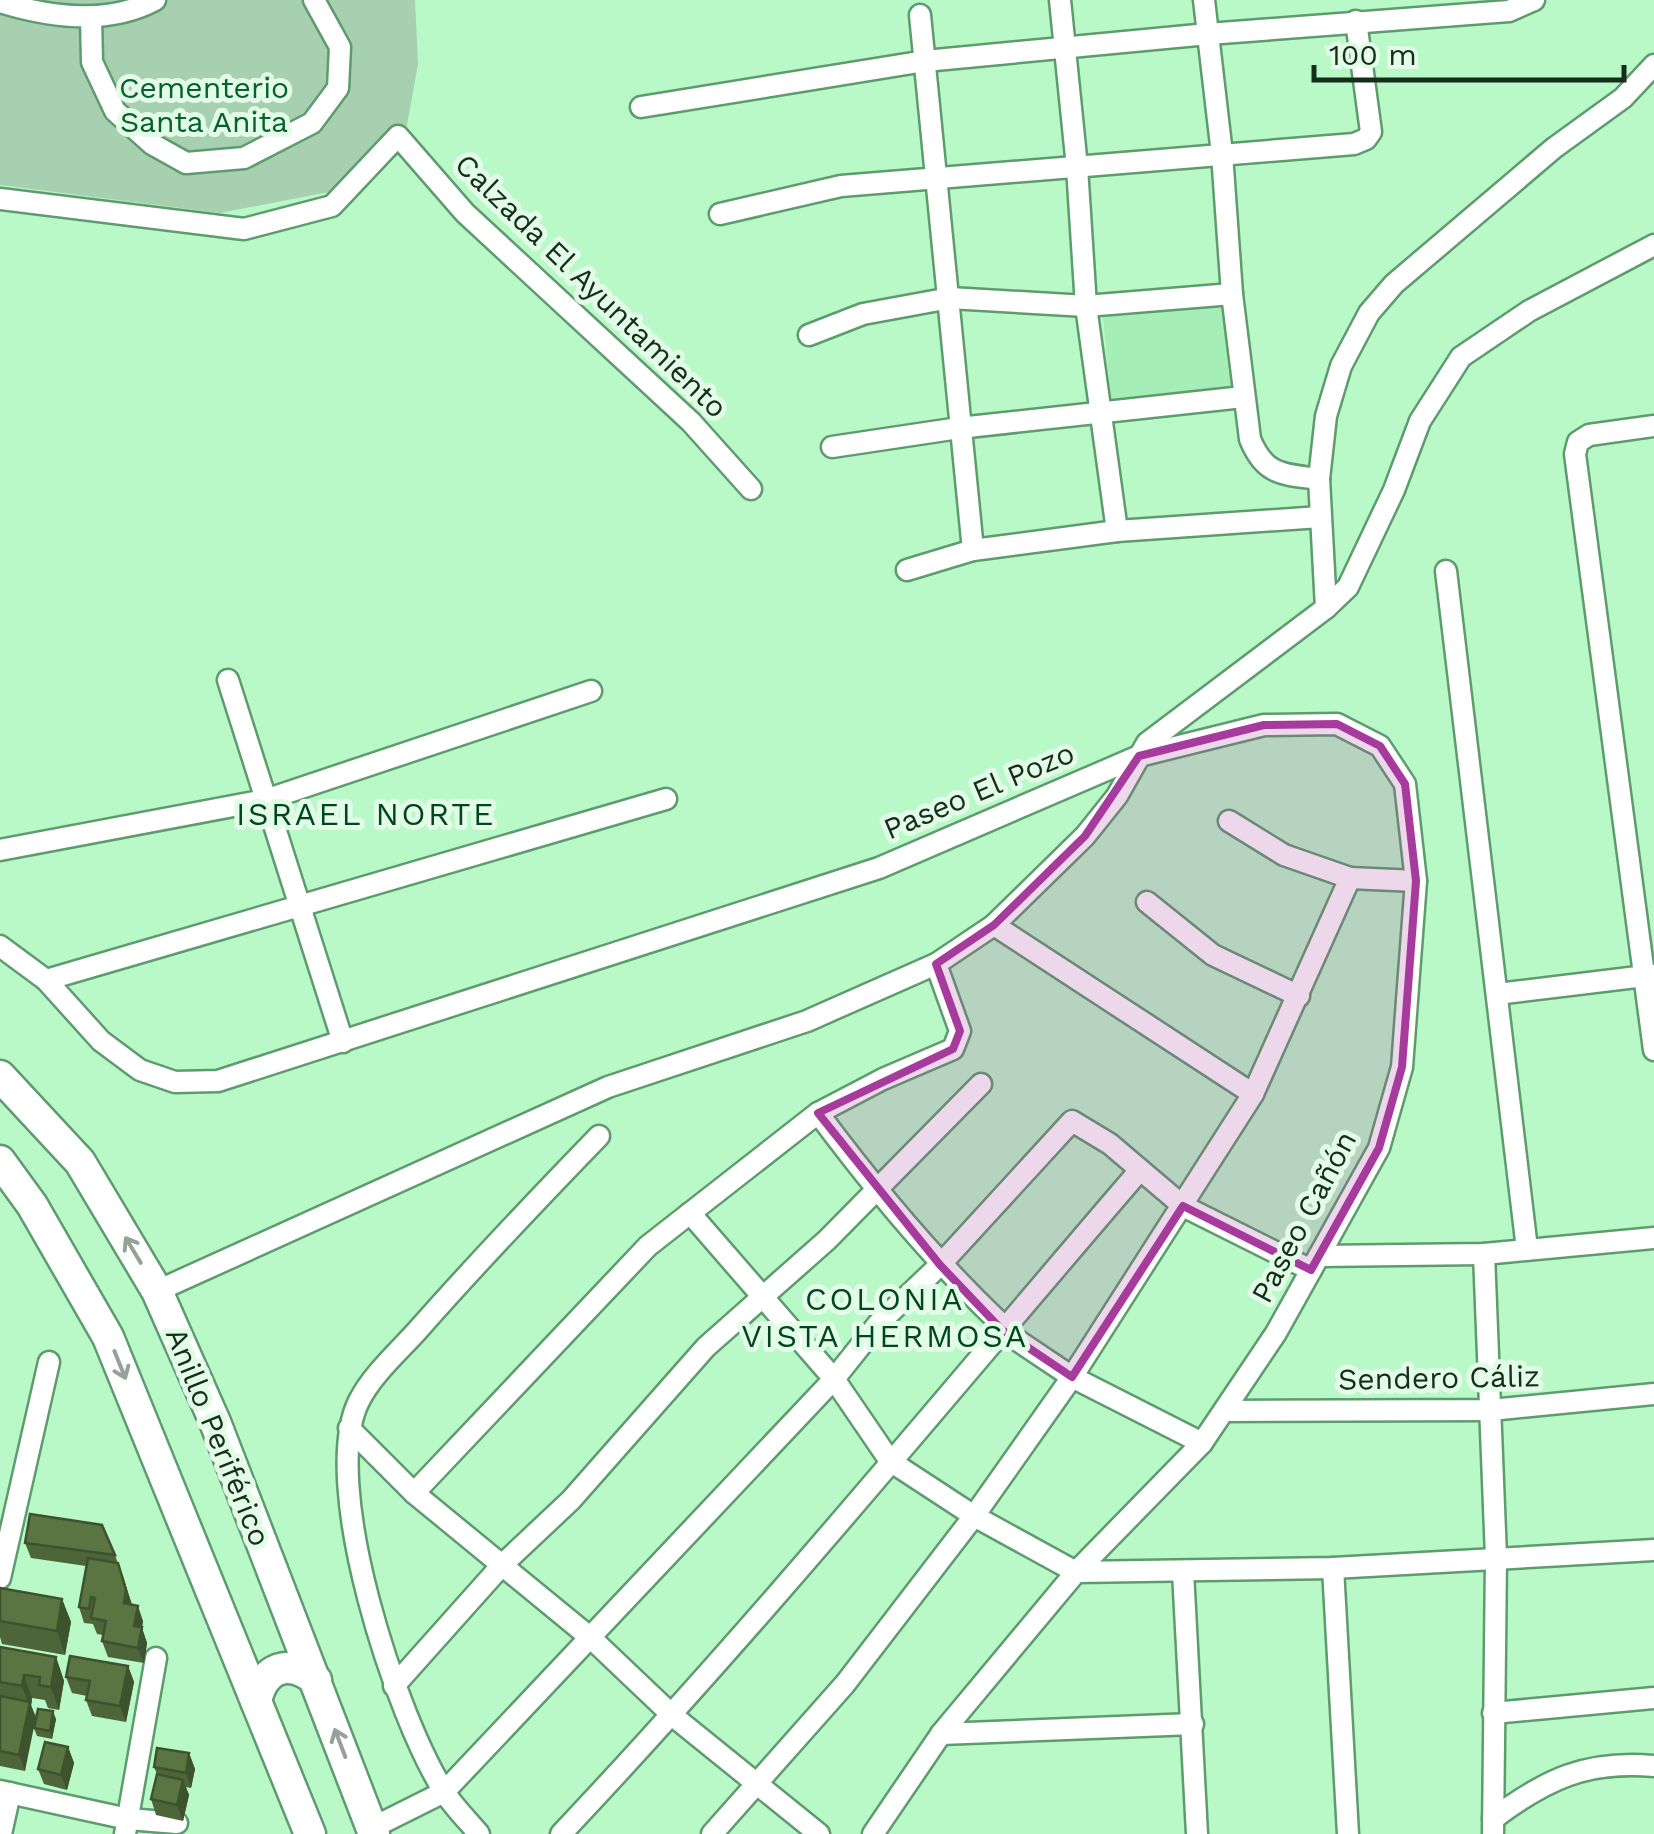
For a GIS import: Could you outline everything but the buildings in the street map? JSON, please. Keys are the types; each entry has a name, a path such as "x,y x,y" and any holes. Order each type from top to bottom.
{"highway":[{"name":"Anillo Periférico","path":"0,1076 80,1162 157,1290 214,1422 373,1831"},
{"path":"0,1161 32,1205 108,1337 310,1834"},
{"path":"256,1701 260,1685 271,1672 286,1667 302,1670 316,1680"}],"street":[{"path":"0,2 40,14 91,17 145,6 155,0"},
{"path":"91,17 92,62 115,111 152,144 186,163 244,158 312,123 338,88 340,47 314,0"},
{"path":"1060,0 1086,306 1118,531"},
{"path":"1204,0 1250,439 1257,456 1273,472 1319,479"},
{"path":"642,107 925,61 1509,11 1534,0"},
{"path":"920,14 972,550"},
{"path":"720,214 841,186 1354,144 1371,132 1356,22"},
{"path":"1326,608 1319,479 1326,416 1341,366 1369,313 1394,284 1554,148 1624,98 1654,65"},
{"name":"Calzada El Ayuntamiento","path":"0,199 244,229 332,206 398,136 466,213 691,422 750,489"},
{"name":"Paseo El Pozo","path":"0,946 46,980 101,1040 140,1070 174,1082 218,1081 879,868 1139,756 1147,743 1326,608 1348,587 1386,508 1420,422 1461,357 1529,311 1654,246"},
{"path":"810,335 863,314 950,298 1086,306 1232,294"},
{"path":"832,448 959,428 1243,397"},
{"path":"1654,426 1588,434 1578,442 1574,454 1649,976 1654,1050"},
{"path":"907,570 972,550 1118,531 1320,517"},
{"path":"1446,571 1527,1249"},
{"path":"228,680 343,1042"},
{"path":"0,850 265,800 591,692"},
{"name":"Paseo Cañón","path":"873,1834 940,1734 1076,1572 1202,1443 1226,1411 1276,1334 1379,1148 1402,1066 1416,881 1404,784 1380,746 1337,724 1264,724 1139,756"},
{"path":"157,1290 608,1087 807,1021 936,964 994,925 1085,836 1118,796 1139,756"},
{"path":"46,980 666,799"},
{"path":"1229,822 1284,855 1350,878 1416,881"},
{"path":"712,1834 845,1684 974,1516 1072,1378 1253,1094 1350,878"},
{"path":"1147,902 1212,955 1298,996"},
{"path":"994,925 1253,1094"},
{"path":"414,1492 648,1246 818,1113 953,1049 960,1031 936,964"},
{"path":"1497,994 1649,976"},
{"path":"394,1686 502,1565 571,1500 706,1347 877,1192 981,1084"},
{"path":"818,1113 877,1192 940,1265 997,1320 1002,1330 1072,1378 1202,1443"},
{"path":"373,1831 444,1792 592,1639 834,1379 878,1324 940,1265 1072,1121 1110,1144 1182,1206 1315,1263 1484,1254 1654,1238"},
{"path":"478,1834 444,1792 394,1686 368,1598 346,1478 349,1428 359,1400 380,1373 482,1257 599,1136"},
{"path":"562,1834 673,1716 1140,1170"},
{"path":"690,1212 834,1379 890,1461 974,1516 1076,1572 1333,1568 1654,1550"},
{"path":"1484,1254 1496,1556 1493,1826"},
{"path":"0,1578 49,1362"},
{"name":"Sendero Cáliz","path":"1226,1411 1491,1410 1654,1394"},
{"path":"349,1428 414,1492 592,1639 673,1716 818,1834"},
{"path":"1333,1568 1348,1834"},
{"path":"1183,1572 1197,1834"},
{"path":"126,1826 156,1658"},
{"path":"1493,1713 1654,1698"},
{"path":"940,1734 1192,1724"},
{"path":"1493,1826 1533,1790 1566,1774 1626,1764 1654,1766"},
{"path":"1,1834 5,1792 126,1826 178,1823"}],"highlighted area":[{"path":"1337,724 1380,746 1405,784 1416,881 1402,1067 1379,1148 1311,1270 1183,1206 1072,1377 1002,1330 940,1265 818,1113 953,1049 960,1031 936,964 994,925 1085,836 1139,756 1264,725"}],"shaded area":[{"path":"1228,286 1239,390 1111,400 1101,295"}],"green space":[{"name":"Cementerio Santa Anita","path":"0,0 415,0 418,64 402,153 329,192 220,213 0,185"}],"district":[{"name":"ISRAEL NORTE","path":"366,814"},
{"name":"COLONIA VISTA HERMOSA","path":"885,1318"}]}
